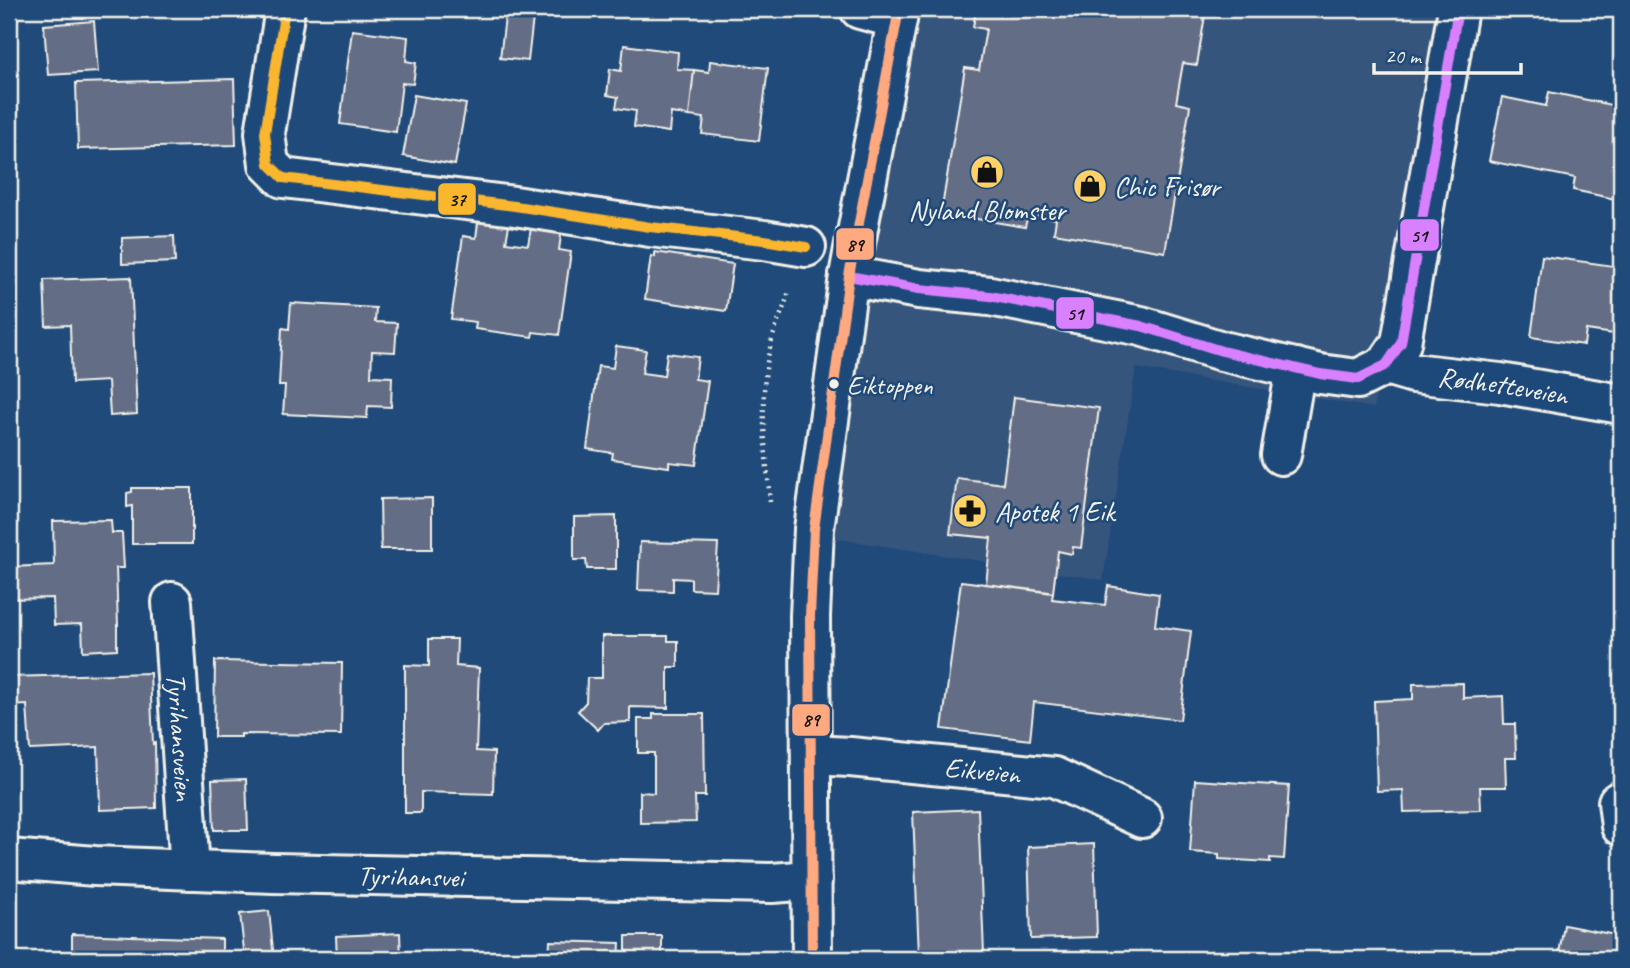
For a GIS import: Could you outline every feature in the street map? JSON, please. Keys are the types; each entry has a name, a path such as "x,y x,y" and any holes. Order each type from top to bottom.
{"street":[{"path":"285,9 265,133 269,164 283,178 514,206 650,228 806,247"},
{"path":"812,959 810,616 814,528 849,276 898,14 860,9"},
{"path":"849,276 919,289 989,296 1141,326 1222,351 1358,379 1386,365 1401,343 1458,9"},
{"name":"Rødhetteveien","path":"1386,365 1413,373 1500,383 1621,404"},
{"path":"1280,455 1296,368"},
{"name":"Tyrihansveien","path":"172,602 190,870"},
{"name":"Eikveien","path":"811,755 1054,777 1143,818"},
{"name":"Tyrihansvei","path":"9,859 95,866 273,873 772,883 812,880"}],"shaded area":[{"path":"915,9 1440,9 1374,408 1136,368 1103,580 832,538 863,292"}],"building":[{"path":"506,9 534,9 528,61 500,58"},
{"path":"976,9 1206,9 1197,65 1183,63 1176,103 1190,106 1165,252 1054,233 1056,219 1028,214 1025,227 941,213 965,68 979,70 986,29 973,27"},
{"path":"94,21 98,72 48,75 44,25"},
{"path":"352,30 408,37 406,61 416,63 413,84 402,83 396,132 340,124"},
{"path":"624,45 678,52 677,69 694,70 689,116 671,113 669,132 634,127 636,111 616,108 618,97 607,95 610,69 621,71"},
{"path":"710,61 768,68 759,141 702,134 704,118 689,116 694,70 709,72"},
{"path":"234,79 236,145 78,149 76,83"},
{"path":"1549,92 1621,107 1620,200 1573,190 1575,178 1489,161 1502,97 1546,106"},
{"path":"414,95 466,104 455,165 403,156"},
{"path":"479,215 510,220 506,242 528,245 532,223 562,228 559,250 571,252 559,335 533,332 532,337 475,329 476,322 451,319 463,236 476,238"},
{"path":"174,236 175,262 122,264 122,238"},
{"path":"655,252 733,264 726,311 645,299 651,256 655,257"},
{"path":"1542,256 1621,267 1621,335 1586,330 1584,345 1531,337"},
{"path":"131,277 137,414 110,416 108,381 72,383 70,325 46,326 44,280"},
{"path":"291,303 376,308 375,322 397,323 395,352 372,351 371,376 392,377 391,407 368,406 367,418 283,414 285,386 279,386 282,328 289,329"},
{"path":"616,346 646,350 642,373 664,376 667,353 698,357 695,379 708,381 696,465 669,462 669,467 612,459 613,453 587,449 598,366 613,368"},
{"path":"1014,397 1099,408 1081,548 1073,547 1072,554 1058,551 1053,593 986,584 991,538 950,534 957,478 1003,484"},
{"path":"132,488 192,488 192,544 132,544 132,506 127,507 127,493 132,492"},
{"path":"432,498 432,549 381,549 380,499"},
{"path":"616,516 616,569 587,569 586,560 574,560 574,517"},
{"path":"111,520 112,533 122,533 124,568 116,568 117,649 83,651 82,624 54,625 53,598 9,599 9,567 54,565 53,521"},
{"path":"640,542 718,544 715,590 691,589 691,579 673,578 673,591 638,590"},
{"path":"961,581 1049,592 1053,593 1052,599 1105,605 1108,586 1159,594 1155,626 1191,631 1180,720 1034,702 1030,740 942,729"},
{"path":"602,636 668,636 668,641 678,641 678,667 668,667 668,708 630,707 630,722 604,723 598,730 578,711 586,702 587,678 602,678"},
{"path":"429,639 457,639 456,666 479,668 476,751 494,752 493,794 421,792 421,813 405,813 405,665 429,666"},
{"path":"215,661 342,663 341,735 241,734 241,737 214,737"},
{"path":"150,673 156,808 100,810 98,747 30,750 27,705 9,706 9,677"},
{"path":"1463,683 1463,698 1503,696 1504,724 1515,724 1516,758 1505,758 1506,787 1480,787 1481,810 1404,812 1403,790 1377,791 1374,701 1413,699 1413,684"},
{"path":"653,714 704,714 705,796 695,796 696,822 640,823 640,792 654,793 654,753 638,753 638,719 653,719"},
{"path":"246,779 248,830 214,830 212,780"},
{"path":"1195,780 1289,786 1284,859 1270,858 1270,862 1219,859 1219,854 1190,852"},
{"path":"978,809 984,953 919,955 913,812"},
{"path":"1094,844 1097,937 1031,939 1028,847"},
{"path":"269,911 274,959 245,959 240,914"},
{"path":"1564,925 1621,936 1620,959 1558,959"},
{"path":"400,933 401,959 337,959 336,936"},
{"path":"72,934 222,939 222,959 72,959"},
{"path":"626,936 662,936 662,959 626,959"},
{"path":"550,941 620,943 619,959 525,959 525,956 549,957"}],"transit line":[{"name":"37","path":"285,9 265,133 269,164 283,178 515,206 806,247"},
{"name":"89","path":"812,959 810,616 814,529 849,276 899,9"},
{"name":"51","path":"849,276 919,289 990,296 1141,326 1222,351 1320,374 1358,379 1386,365 1401,343 1458,9"}],"place":[{"name":"Nyland Blomster","path":"987,172"},
{"name":"Chic Frisør","path":"1090,186"},
{"name":"Eiktoppen","path":"834,384"},
{"name":"Apotek 1 Eik","path":"970,511"}]}
